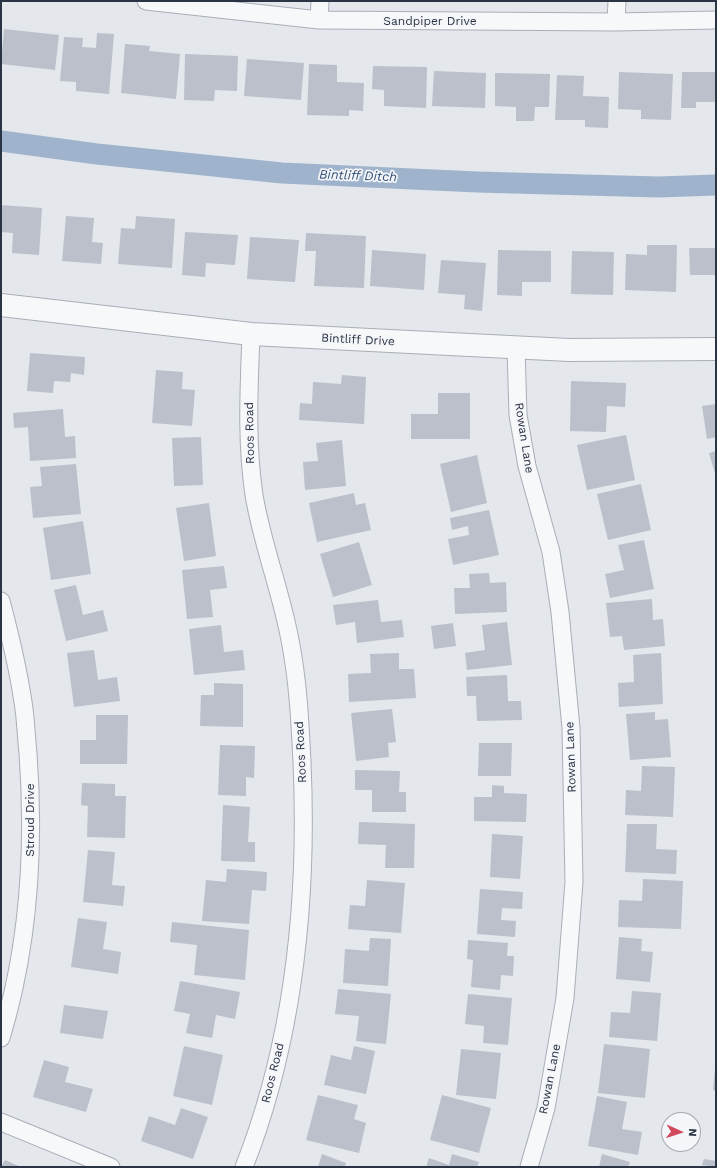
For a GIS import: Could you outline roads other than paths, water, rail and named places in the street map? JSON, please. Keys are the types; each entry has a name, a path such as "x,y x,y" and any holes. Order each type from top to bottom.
{"street":[{"name":"Sandpiper Drive","path":"146,1 319,20 616,22 716,20"},
{"path":"319,20 320,1"},
{"path":"616,22 617,1"},
{"name":"Bintliff Drive","path":"1,305 251,334 569,350 716,349"},
{"name":"Roos Road","path":"244,1167 260,1127 290,1005 298,933 304,803 300,727 290,640 255,498 248,446 251,334"},
{"name":"Rowan Lane","path":"516,348 518,415 527,466 551,552 560,612 571,728 574,882 565,998 546,1108 529,1167"},
{"name":"Stroud Drive","path":"1,602 12,642 24,703 30,785 31,840 28,902 20,960 10,1009 1,1038"},
{"path":"1,1122 111,1167"}],"waterway":[{"name":"Bintliff Ditch","path":"1,141 97,154 282,173 477,182 658,187 716,185"}]}
